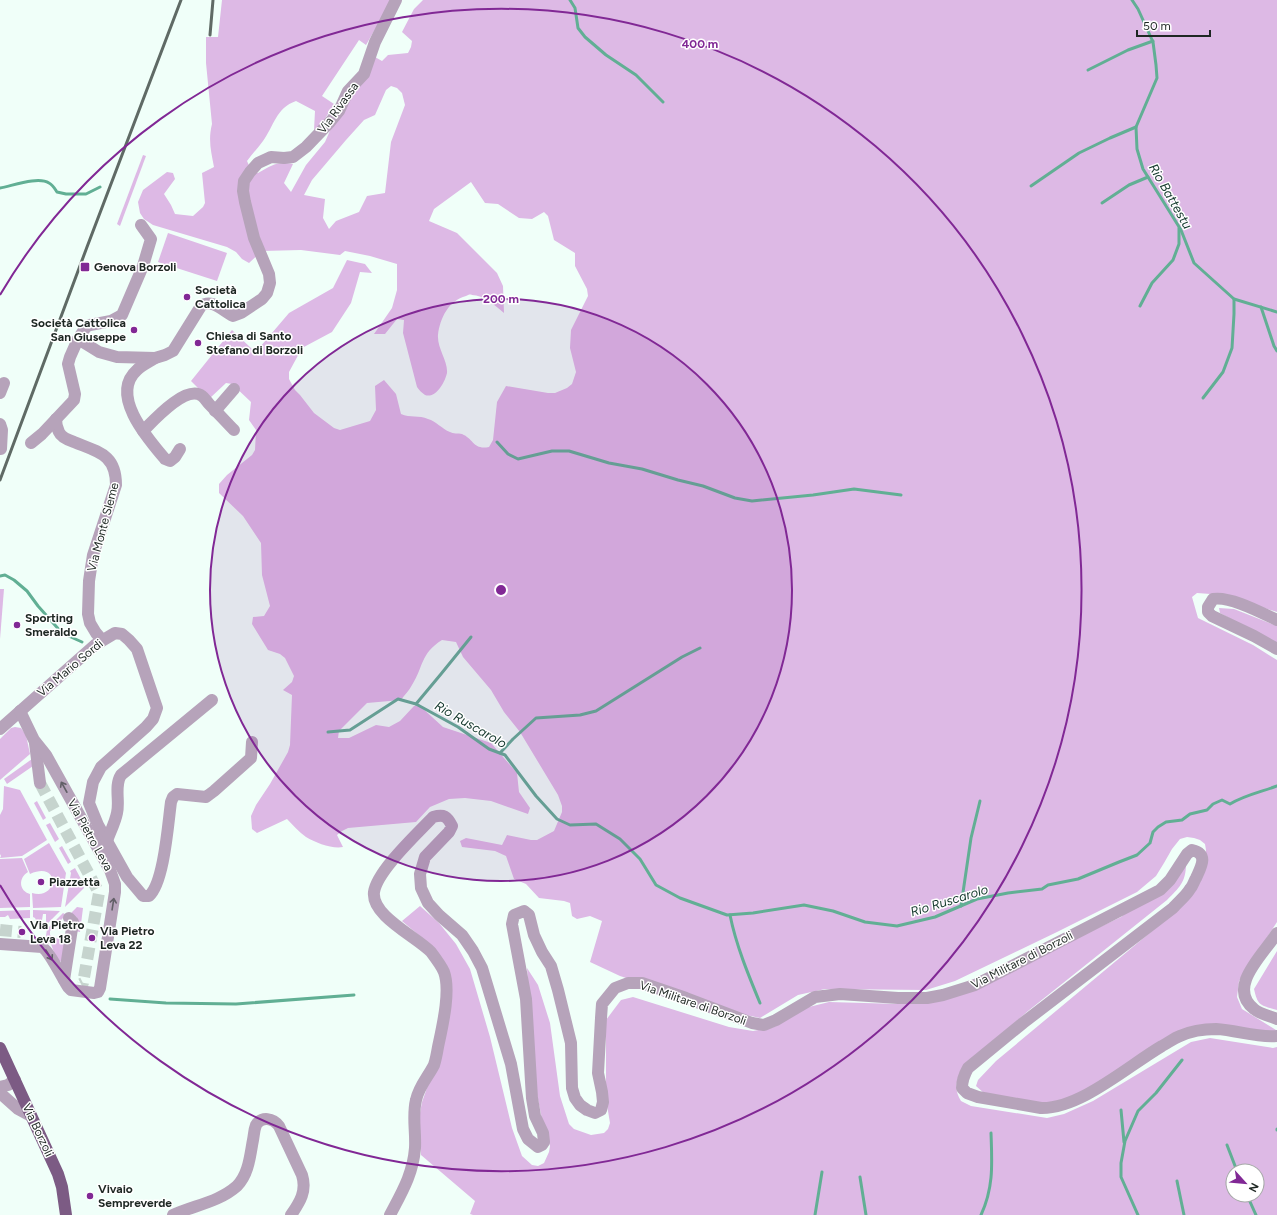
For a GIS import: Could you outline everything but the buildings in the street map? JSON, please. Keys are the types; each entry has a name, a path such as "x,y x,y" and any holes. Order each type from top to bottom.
{"main road":[{"name":"Via Borzoli","path":"0,1048 58,1174 62,1187 66,1215"}],"street":[{"name":"Via Rivassa","path":"155,358 173,351 201,306 204,304 209,303 233,316 241,313 262,299 267,293 270,284 269,274 254,238 243,191 244,182 258,163 271,157 293,157 306,147 330,122 339,111 348,91 364,74 375,42 396,0"},
{"path":"31,443 42,434 75,397 68,364 78,339 86,327 111,321 122,315 144,266 150,244 151,239 141,225"},
{"path":"78,339 99,352 117,357 155,358"},
{"path":"155,358 136,370 127,387 130,410 143,431 167,460 172,460 180,449"},
{"path":"215,411 234,389"},
{"path":"143,431 170,406 184,396 190,394 198,394 201,396 234,430"},
{"name":"Via Monte Sleme","path":"56,419 59,433 70,441 96,450 104,455 114,468 116,476 116,485 93,555 89,581 88,614 90,623 102,640"},
{"path":"0,424 2,430 0,449"},
{"path":"1277,620 1248,607 1220,598 1212,599 1208,607 1208,612 1212,616 1277,649"},
{"name":"Via Mario Sordi","path":"0,728 94,645 102,640 115,633 122,634 137,649 157,708 153,719 146,728 101,767 93,782 89,804 98,825 128,877 143,896 149,896 153,892 166,849 171,802 173,797 177,794 206,797 250,758 252,742"},
{"path":"107,841 117,814 118,783 122,775 212,700"},
{"name":"Via Pietro Leva","path":"20,711 34,740 46,755 110,870 115,884 100,988 98,992 94,993 71,990 65,982"},
{"path":"34,740 40,783"},
{"name":"Via Militare di Borzoli","path":"390,1215 413,1166 415,1146 414,1111 420,1088 434,1063 442,1027 447,991 444,972 430,952 384,915 377,905 374,894 376,883 386,868 433,817 440,815 446,817 452,826 449,832 426,857 420,874 421,888 428,903 462,935 482,968 511,1064 523,1129 528,1139 538,1146 542,1145 544,1142 543,1134 534,1110 526,999 512,924 514,916 524,911 529,915 534,935 551,966 558,990 571,1043 572,1088 575,1098 580,1105 595,1112 601,1110 603,1102 598,1073 602,1004 615,988 628,983 642,984 686,998 752,1023 764,1025 776,1020 815,996 840,994 898,998 927,998 943,995 975,985 1160,890 1170,880 1187,854 1192,850 1197,851 1202,855 1203,859 1201,868 1190,890 1172,908 1023,1023 968,1068 964,1074 962,1088 967,1093 978,1097 1041,1108 1049,1108 1060,1106 1096,1089 1145,1056 1179,1036 1196,1031 1216,1029 1266,1037 1277,1036"},
{"path":"65,982 73,922 69,918"},
{"path":"1277,933 1248,974 1244,983 1243,991 1245,999 1255,1010 1277,1019"},
{"path":"0,944 45,948 65,982 76,985 81,984"},
{"path":"0,1087 8,1085 15,1080"},
{"path":"0,1093 18,1109 32,1116"},
{"path":"173,1215 213,1201 237,1186 248,1166 256,1126 262,1120 269,1119 276,1122 279,1126 302,1175 304,1183 303,1195 291,1215"}],"shaded area":[{"path":"222,0 392,0 366,45 359,40 322,96 334,104 323,122 314,130 315,111 296,101 289,104 276,118 263,141 247,161 252,172 258,173 278,163 293,164 284,183 291,192 306,165 325,142 332,126 375,57 382,61 388,55 408,53 412,41 402,32 414,9 423,0 1277,0 1277,612 1224,595 1197,593 1192,597 1198,618 1253,645 1277,660 1277,922 1239,981 1237,997 1242,1009 1276,1030 1274,1032 1212,1024 1070,1100 1050,1105 985,1094 976,1086 978,1080 996,1061 1176,911 1205,866 1205,844 1200,840 1187,837 1180,839 1172,849 1156,876 1137,892 955,981 926,990 825,989 798,995 760,1018 733,1012 620,976 590,962 602,921 590,916 577,919 572,916 570,903 539,898 526,884 514,879 506,856 495,851 462,847 460,841 466,838 502,845 507,835 537,840 554,831 562,812 562,806 558,795 520,732 504,712 491,690 463,657 456,642 442,640 435,645 426,655 416,678 401,700 367,703 339,731 338,738 349,738 376,725 389,727 400,721 414,706 420,706 443,727 491,743 517,773 519,792 530,808 528,814 491,801 465,798 449,799 430,807 416,822 348,828 337,835 343,847 324,845 306,837 287,819 257,833 252,829 251,816 288,752 290,745 292,695 283,690 292,682 294,676 285,658 280,654 268,650 252,624 253,617 264,616 270,606 262,575 261,543 243,516 219,493 219,484 227,475 252,455 255,450 256,430 249,420 251,402 232,384 226,383 209,399 191,381 232,330 252,349 260,347 289,313 333,288 347,260 365,264 372,273 360,272 351,303 332,332 302,348 289,372 289,379 295,390 314,413 334,428 340,430 370,421 376,410 375,386 384,380 396,394 401,414 431,420 451,433 466,436 477,446 484,448 489,447 493,440 497,402 506,386 555,393 572,384 576,372 570,348 571,330 588,296 587,289 575,266 575,253 554,240 548,216 544,212 532,219 519,218 498,204 485,203 471,182 434,209 429,221 457,233 497,273 503,286 504,313 493,304 476,295 468,295 460,298 450,306 443,316 438,335 439,345 446,364 447,373 439,389 433,395 429,396 425,395 417,387 403,333 404,320 397,319 385,334 374,334 392,308 397,290 397,264 370,256 345,251 340,255 301,250 262,251 249,263 242,259 236,252 227,247 153,225 144,219 140,213 138,202 143,190 167,172 173,173 175,179 164,194 175,214 193,216 203,207 205,203 202,173 214,167 210,146 212,124 206,63 206,37 218,37","holes":["391,86 397,88 402,93 405,105 391,142 385,193 367,196 359,212 336,221 329,229 323,218 325,199 304,195 312,180 346,140 364,120 375,115 386,90"]},
{"path":"143,155 146,156 120,226 117,224"},
{"path":"168,233 227,253 217,281 158,262"},
{"path":"0,589 4,589 0,639"},
{"path":"1219,608 1234,609 1277,626 1277,644 1220,613"},
{"path":"11,728 21,728 26,735 30,754 0,780 0,739"},
{"path":"32,759 33,766 7,784 4,779"},
{"path":"4,786 20,790 47,840 22,856 0,858 0,815 3,809"},
{"path":"37,801 46,818 43,820 34,803"},
{"path":"50,823 59,839 55,842 46,825"},
{"path":"49,843 66,873 61,907 33,908 32,893 41,894 47,891 51,887 52,881 51,876 47,872 40,871 30,874 24,859"},
{"path":"62,846 71,862 68,864 59,848"},
{"path":"22,858 28,872 21,881 21,884 24,890 30,894 30,907 0,908 0,859"},
{"path":"1186,864 1185,876 1181,884 1167,900 1028,1011 961,1070 956,1086 957,1093 961,1101 971,1106 1047,1118 1064,1114 1093,1101 1191,1042 1210,1038 1273,1048 1277,1047 1277,1215 470,1214 475,1201 421,1155 419,1118 422,1102 433,1071 451,1006 450,972 434,948 402,921 420,906 439,923 456,944 470,969 490,1037 512,1128 522,1156 532,1165 538,1166 544,1163 550,1146 542,1119 535,1085 527,968 538,985 550,1023 560,1096 569,1124 574,1129 591,1135 604,1133 608,1129 610,1123 606,1099 606,1020 621,1000 633,997 729,1027 753,1031 774,1027 805,1008 829,1002 899,1004 953,996 1121,917"},
{"path":"75,868 84,888 65,907 71,873 70,871"},
{"path":"77,907 83,908 80,932 75,931 77,917 71,916 72,912"},
{"path":"30,910 30,918 10,919 8,915 5,917 0,917 0,911"},
{"path":"33,910 60,911 46,925 46,914 43,914 42,920 36,920 33,917"},
{"path":"63,913 66,915 50,931 50,935 52,937 68,941 65,962 57,961 51,944 45,943 47,929"},
{"path":"1277,951 1277,1010 1261,1004 1257,999 1254,989"}],"waterway":[{"path":"570,0 575,8 578,28 585,37 606,55 636,75 663,102"},
{"name":"Rio Battestu","path":"1132,0 1138,9 1153,42 1157,78 1136,127 1137,149 1143,169 1181,230 1194,263 1234,299 1277,312"},
{"path":"1088,70 1128,50 1153,41"},
{"path":"1031,186 1079,153 1136,127"},
{"path":"1102,203 1129,185 1148,177"},
{"path":"0,188 25,182 44,181 53,186 57,192 66,194 86,194 100,187"},
{"path":"1140,306 1152,283 1173,260 1179,244 1179,228"},
{"path":"1203,398 1223,372 1232,348 1234,299"},
{"path":"1261,307 1277,351"},
{"path":"497,442 508,454 518,459 552,451 569,451 609,463 642,469 703,486 735,498 752,501 854,489 901,495"},
{"name":"Rio Ruscarolo","path":"0,576 5,575 14,580 27,591 62,633 82,642"},
{"path":"416,704 471,637"},
{"path":"500,753 536,718 580,715 596,711 682,657 700,648"},
{"name":"Rio Ruscarolo","path":"328,732 350,730 398,699 416,704 458,727 489,749 505,755 536,796 557,819 570,825 596,824 620,839 640,859 656,885 680,898 727,915 753,913 804,905 833,911 865,922 897,926 935,917 977,899 1008,893 1042,889 1048,885 1078,879 1137,855 1150,843 1153,832 1166,822 1182,820 1190,814 1207,810 1213,804 1222,800 1230,804 1247,796 1277,786"},
{"path":"961,906 971,838 980,801"},
{"path":"730,915 739,948 760,1003"},
{"path":"110,999 166,1003 236,1004 354,995"},
{"path":"1138,1215 1121,1177 1121,1163 1125,1141 1138,1111 1156,1093 1182,1060"},
{"path":"1121,1110 1124,1142"},
{"path":"981,1215 990,1185 992,1165 991,1133"},
{"path":"1227,1145 1234,1163"},
{"path":"815,1215 822,1172"},
{"path":"860,1177 866,1215"},
{"path":"1177,1181 1184,1215"},
{"path":"1251,1203 1256,1215"}],"tunnel":[{"path":"40,783 99,893 83,983 81,984"},
{"path":"0,930 21,932"}],"railway":[{"path":"0,480 181,0"},
{"path":"210,35 213,0"}],"place":[{"name":"Genova Borzoli","path":"85,267"},
{"name":"Società Cattolica","path":"187,297"},
{"name":"Società Cattolica San Giuseppe","path":"134,330"},
{"name":"Chiesa di Santo Stefano di Borzoli","path":"198,343"},
{"name":"Sporting Smeraldo","path":"17,625"},
{"name":"Piazzetta","path":"41,882"},
{"name":"Via Pietro Leva 18","path":"22,932"},
{"name":"Via Pietro Leva 22","path":"92,938"},
{"name":"Vivaio Sempreverde","path":"90,1196"}]}
